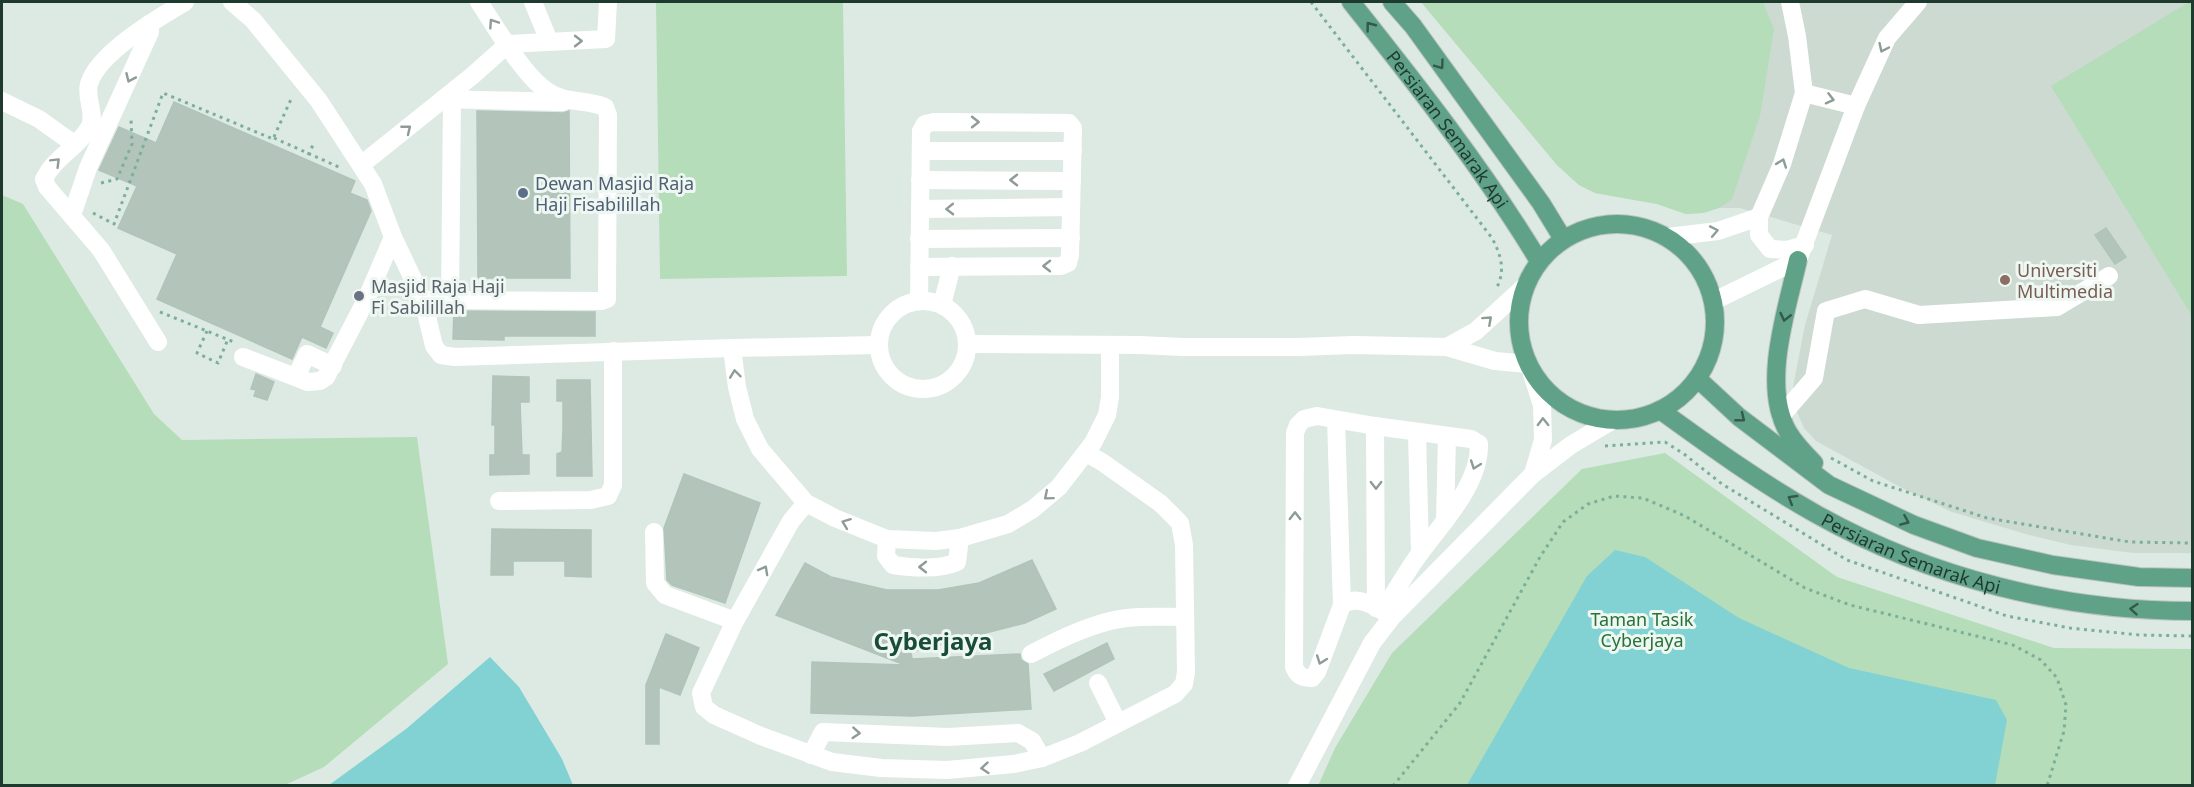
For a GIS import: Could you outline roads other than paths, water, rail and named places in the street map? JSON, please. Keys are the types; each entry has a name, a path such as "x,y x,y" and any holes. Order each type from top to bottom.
{"main road":[{"name":"Persiaran Semarak Api","path":"1351,2 1427,100 1509,212 1539,261"},
{"name":"Persiaran Semarak Api","path":"1392,2 1413,26 1541,203 1563,239"},
{"path":"1615,224 1642,227 1668,237 1689,254 1705,276 1714,301 1716,328 1710,355 1698,379 1681,397 1660,410 1637,418 1613,420 1588,416 1566,406 1546,391 1529,368 1521,345 1518,326 1519,306 1524,287 1539,261 1563,239 1588,228 1615,224"},
{"path":"1802,253 1778,357 1777,396 1781,416 1787,432 1800,449 1856,499"},
{"name":"Persiaran Semarak Api","path":"1698,379 1738,417 1829,485 1935,533 2015,558 2128,576 2193,578"},
{"name":"Persiaran Semarak Api","path":"1660,410 1743,470 1816,514 1858,535 1936,567 1981,582 2077,603 2159,611 2193,611"}],"street":[{"path":"158,342 101,250 47,187 44,179 48,170 88,130 92,121 88,104 88,85 95,70 149,24 185,2"},
{"path":"232,2 253,20 319,101 353,168 373,184 393,237 423,300 434,346 441,355 455,357 878,345"},
{"path":"479,2 524,67 547,91 571,102"},
{"path":"533,2 549,41"},
{"path":"353,168 448,99 508,44 603,41 606,39 608,2"},
{"path":"1790,2 1804,93 1782,164 1759,217 1759,235 1770,249 1802,253"},
{"path":"1714,301 1802,253 1856,106 1887,38 1918,2"},
{"path":"72,214 88,168 150,32 149,24"},
{"path":"1804,93 1856,106"},
{"path":"423,300 602,301 607,299 608,115 605,107 571,102 448,99"},
{"path":"448,99 450,300"},
{"path":"2,101 39,119 74,144"},
{"path":"919,267 1061,266 1068,263 1071,238 1073,151 1073,128 1069,123 934,122 925,124 921,131 919,239 919,267 919,301"},
{"path":"921,151 1073,151"},
{"path":"920,180 1072,180"},
{"path":"920,209 1071,207"},
{"path":"1668,237 1718,231 1759,217"},
{"path":"240,350 308,382 320,381 326,377 366,300 393,237"},
{"path":"919,239 1071,238"},
{"path":"942,305 952,266"},
{"path":"1781,416 1814,378 1826,311 1865,299 1919,315 2057,307 2109,276"},
{"path":"1447,347 1476,331 1524,287"},
{"path":"919,301 931,301 952,312 960,321 967,344 965,360 957,373 945,383 930,388 915,388 900,383 888,373 881,360 878,345 884,324 890,315 898,308 919,301"},
{"path":"967,344 1447,347 1529,368 1542,405 1543,428 1543,440 1533,474"},
{"path":"732,348 737,387 750,429 760,449 806,503 835,518 887,539 936,541 960,538 1008,524 1033,509 1059,487 1086,453 1107,415 1110,397 1110,345"},
{"path":"499,501 591,500 608,496 613,485 613,351"},
{"path":"296,377 307,354 333,366"},
{"path":"1297,786 1372,643 1384,612 1420,553 1445,521 1467,485 1479,454 1479,444 1471,439 1317,416 1304,419 1298,424 1295,434 1294,667 1297,674 1303,678 1312,678 1317,672 1342,605 1336,420"},
{"path":"1384,612 1533,474 1571,445 1613,420"},
{"path":"1375,426 1384,612"},
{"path":"1417,432 1420,553"},
{"path":"1445,521 1447,436"},
{"path":"806,503 790,521 735,621 701,693 704,707 714,715 751,732 832,762 882,768 947,770 1014,764 1042,758 1080,743 1175,694 1184,684 1186,672 1184,545 1180,523 1160,503 1086,453"},
{"path":"654,532 655,583 665,595 735,621"},
{"path":"887,539 886,556 893,565 933,567 957,562 960,538"},
{"path":"1342,605 1348,600 1358,600 1384,612"},
{"path":"1031,654 1078,632 1111,621 1148,616 1185,617"},
{"path":"1098,683 1118,723"},
{"path":"811,755 823,732 948,737 1018,733 1032,741 1042,758"}],"water":[{"path":"1615,550 1645,557 1739,618 1849,668 1996,700 2007,720 1995,785 1467,785 1587,576"},
{"path":"490,657 519,687 562,759 573,785 329,785 406,729"}],"place":[{"name":"Dewan Masjid Raja Haji Fisabilillah","path":"523,193"},
{"name":"Universiti Multimedia","path":"2005,280"},
{"name":"Masjid Raja Haji Fi Sabilillah","path":"359,296"}],"district":[{"name":"Cyberjaya","path":"933,640"}],"park label":[{"name":"Taman Tasik Cyberjaya","path":"1642,629"}]}
